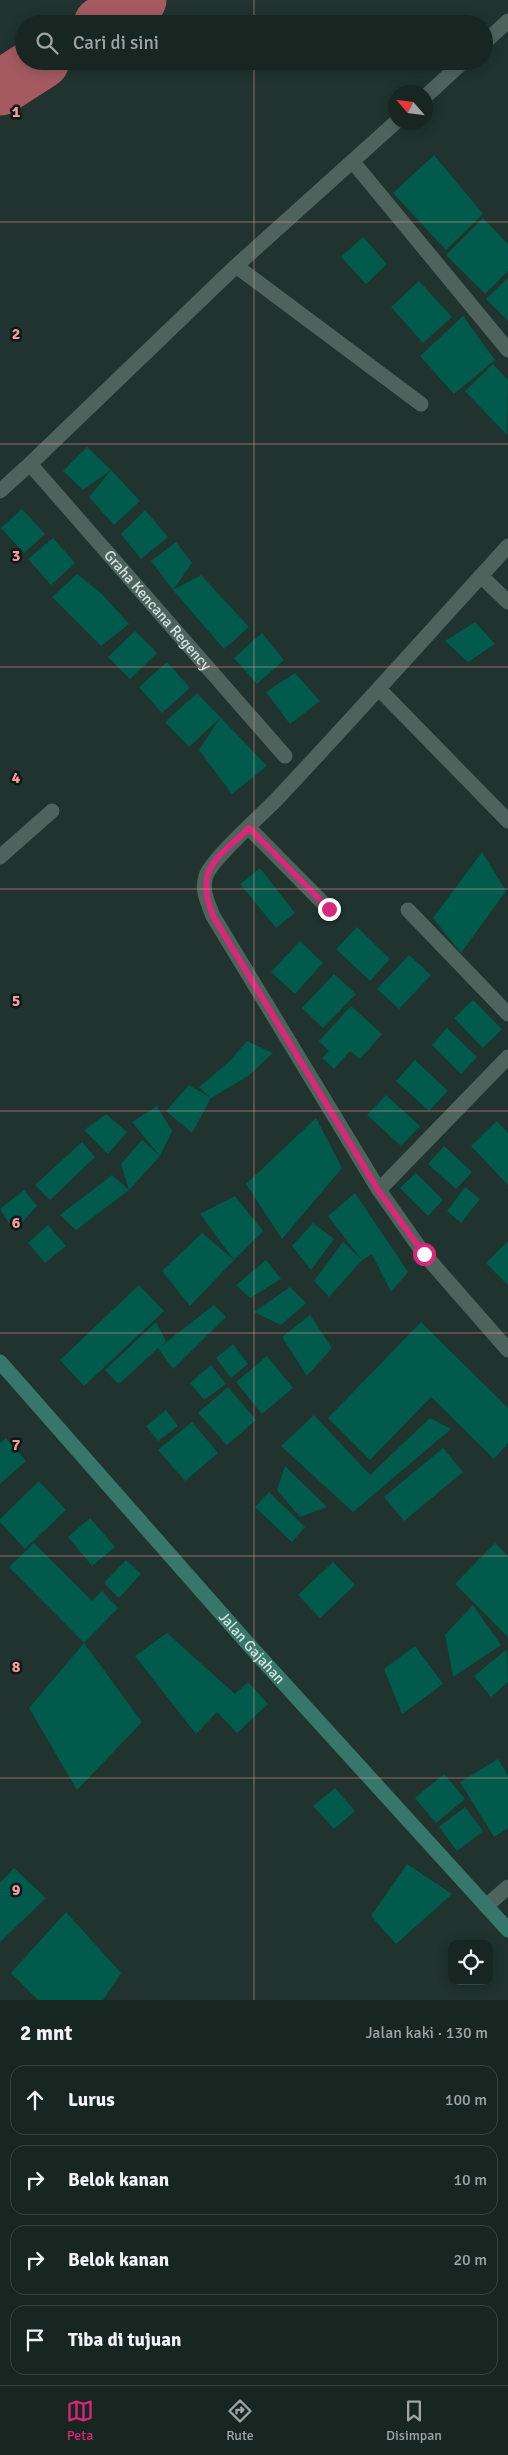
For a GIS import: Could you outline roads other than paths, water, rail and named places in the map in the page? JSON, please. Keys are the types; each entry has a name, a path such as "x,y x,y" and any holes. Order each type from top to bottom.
{"street":[{"path":"493,35 508,21"},
{"path":"433,90 454,70"},
{"path":"0,491 236,266 388,129"},
{"path":"352,162 508,350"},
{"path":"236,266 421,404"},
{"name":"Graha Kencana Regency","path":"30,464 285,756"},
{"path":"508,546 379,689 249,828 213,862 206,876 205,895 213,916 378,1190 424,1254 508,1350"},
{"path":"481,576 508,602"},
{"path":"379,689 508,821"},
{"path":"0,857 52,811"},
{"path":"249,828 329,909"},
{"path":"408,910 508,1014"},
{"path":"378,1190 508,1057"},
{"name":"Jalan Gajahan","path":"0,1362 249,1645 508,1930"},
{"path":"486,1906 508,1886"}],"waterway":[{"path":"115,15 139,0"},
{"path":"0,88 28,70"}]}
